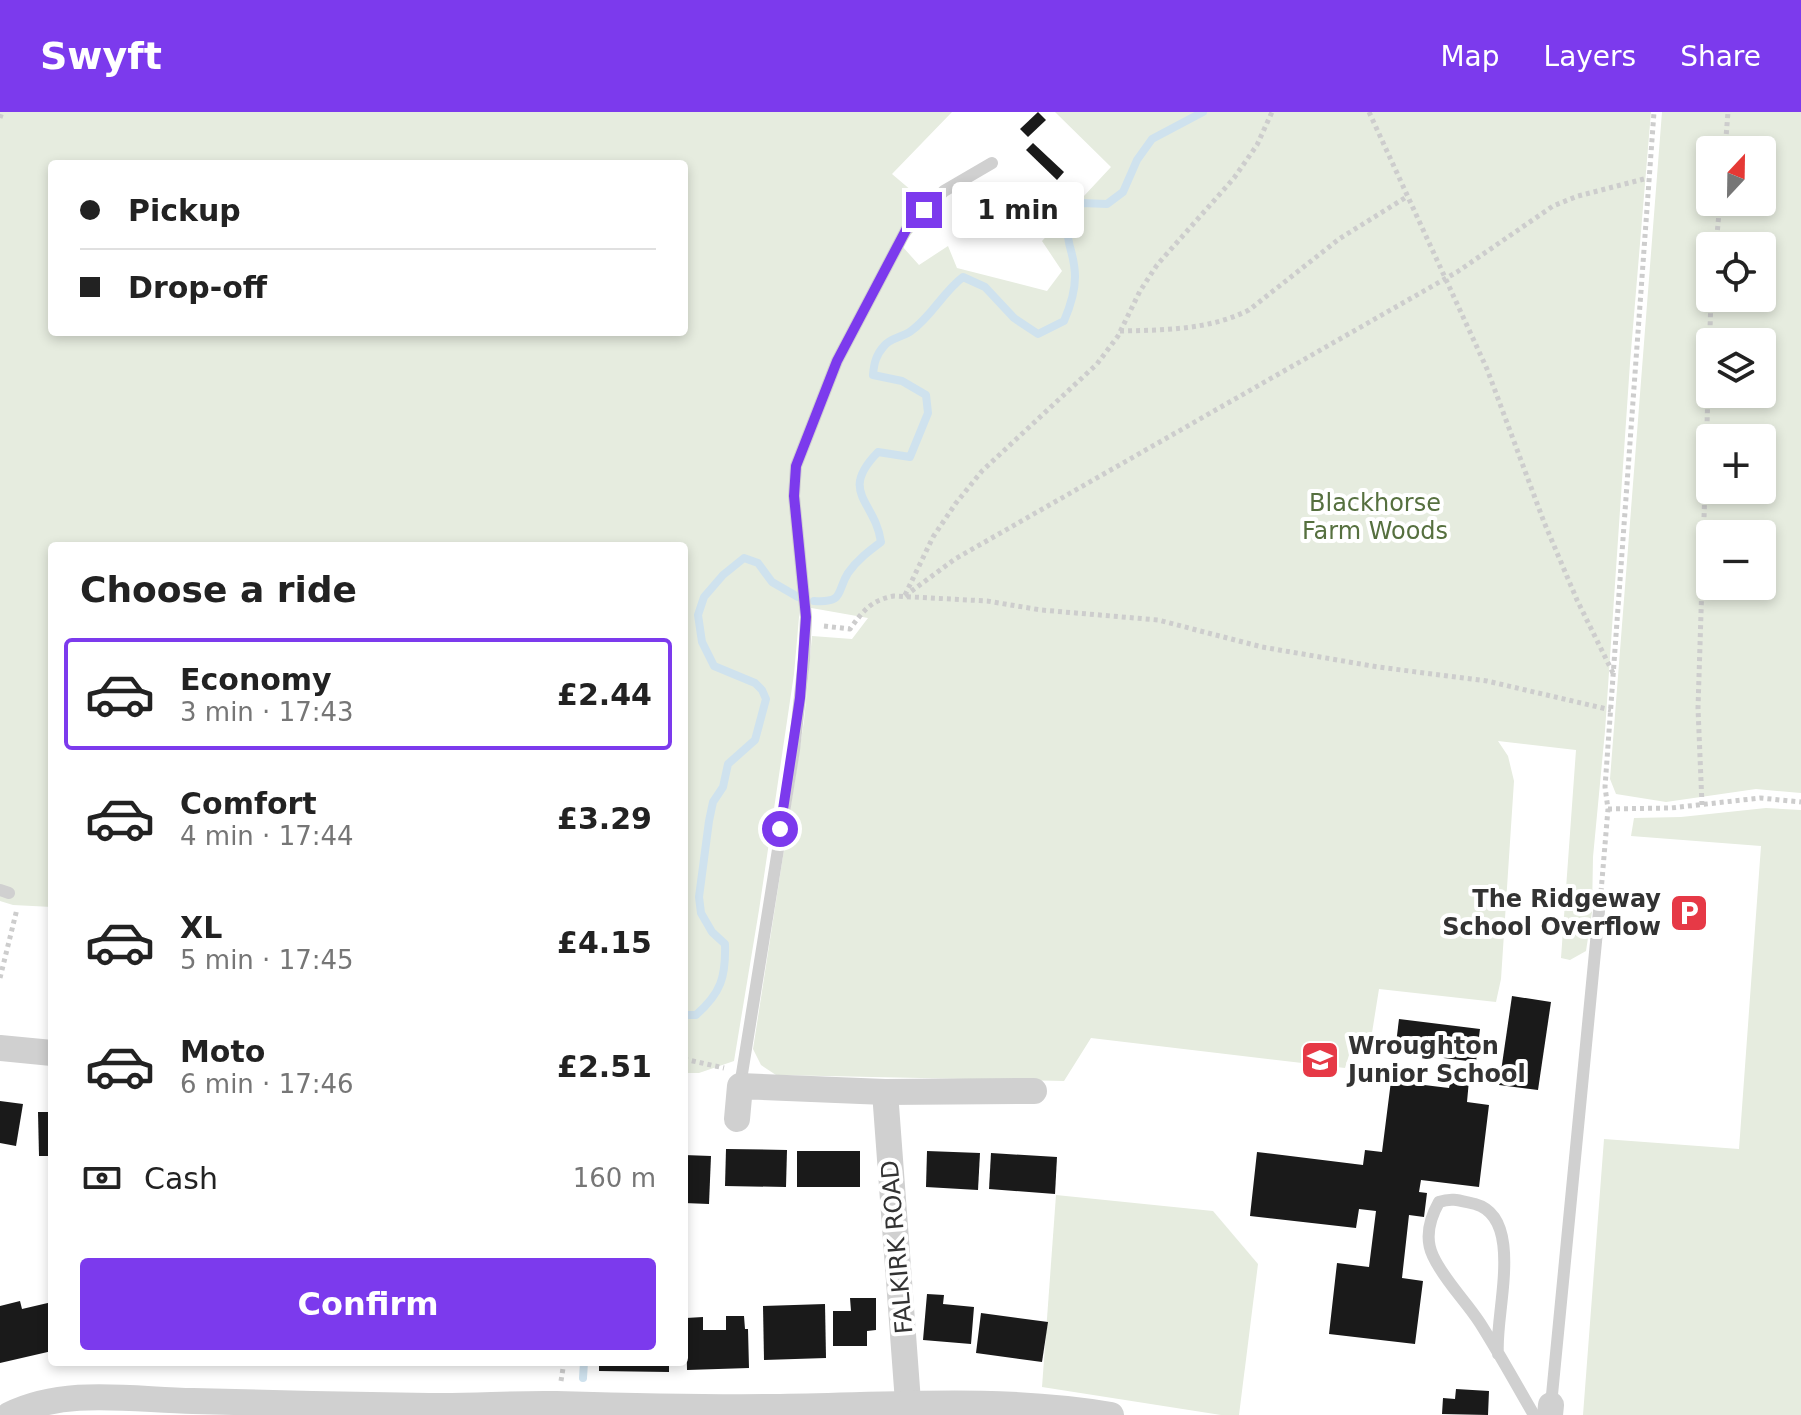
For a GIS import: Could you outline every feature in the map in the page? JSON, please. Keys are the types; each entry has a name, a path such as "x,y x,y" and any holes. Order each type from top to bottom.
{"street":[{"path":"0,1048 48,1053"},
{"path":"737,1119 740,1078 885,1092 1034,1091"},
{"name":"FALKIRK ROAD","path":"885,1092 908,1402"},
{"path":"9,1415 26,1408 85,1397 175,1408 433,1411 593,1405 774,1411 908,1402 1041,1405 1111,1415"}],"lane":[{"path":"740,1078 794,750 806,624 794,496 796,466 837,361 906,230 944,191 992,163"},
{"path":"1545,1412 1599,911"},
{"path":"1498,1354 1496,1338 1504,1255 1504,1236 1499,1221 1482,1206 1451,1198 1439,1202 1431,1215 1428,1234 1432,1255 1498,1354 1545,1412"}],"path":[{"path":"0,118 2,112"},
{"path":"905,596 933,537 956,503 982,471 1097,364 1120,331 1157,265 1234,178 1257,145 1272,112"},
{"path":"1369,112 1487,369 1544,522 1613,674"},
{"path":"1599,911 1608,809 1605,787 1654,112"},
{"path":"1726,136 1728,112"},
{"path":"905,596 955,559 1446,278 1553,206 1578,196 1648,178"},
{"path":"1120,331 1168,330 1228,320 1249,310 1339,239 1408,196"},
{"path":"1702,805 1698,708 1711,312"},
{"path":"806,624 850,629 866,607 905,596 987,601 1041,610 1158,620 1262,647 1378,667 1487,681 1611,710"},
{"path":"1608,809 1702,805 1760,798 1801,802"},
{"path":"0,978 18,907 5,891"},
{"path":"688,1060 740,1078"}],"green space":[{"name":"Blackhorse Farm Woods","path":"0,112 952,112 892,174 932,208 902,246 919,265 948,246 957,268 1047,291 1062,271 1042,241 1111,167 1055,112 1651,112 1593,857 1592,912 1586,951 1570,960 1561,958 1576,750 1498,741 1508,756 1514,781 1501,979 1496,1002 1379,989 1371,1039 1353,1042 1345,1068 1091,1038 1064,1081 776,1075 761,1065 753,1049 804,721 812,636 852,639 868,618 800,606 794,674 734,1061 699,1073 688,1073 688,542 48,542 48,907 13,905 0,901"},
{"path":"1662,112 1801,112 1801,793 1756,789 1666,802 1616,794 1610,779"},
{"path":"1766,808 1801,810 1801,1415 1583,1415 1604,1139 1739,1149 1761,846 1631,836 1634,818 1681,817"},
{"path":"1056,1195 1213,1211 1258,1264 1239,1415 1221,1415 1042,1387"}],"building":[{"path":"1038,112 1046,120 1028,137 1020,129"},
{"path":"1033,143 1064,172 1057,180 1026,150"},
{"path":"1512,996 1551,1002 1538,1090 1499,1085"},
{"path":"1399,1019 1480,1029 1476,1062 1395,1052"},
{"path":"1451,1078 1469,1080 1467,1102 1489,1105 1479,1187 1421,1180 1419,1192 1427,1193 1424,1217 1409,1215 1402,1278 1423,1281 1415,1344 1329,1334 1337,1263 1369,1267 1376,1211 1359,1209 1356,1228 1250,1216 1257,1152 1363,1165 1365,1150 1382,1152 1391,1081 1449,1088"},
{"path":"0,1101 23,1104 16,1146 0,1143"},
{"path":"38,1112 48,1112 48,1156 39,1156"},
{"path":"726,1149 787,1150 786,1187 725,1186"},
{"path":"797,1151 860,1151 860,1187 797,1187"},
{"path":"927,1151 980,1153 978,1190 926,1187"},
{"path":"991,1153 1057,1157 1055,1194 989,1189"},
{"path":"688,1155 711,1156 709,1204 688,1203"},
{"path":"927,1294 944,1295 943,1304 974,1307 971,1344 923,1340"},
{"path":"850,1298 876,1298 876,1330 867,1331 867,1346 833,1346 833,1311 851,1311"},
{"path":"20,1301 22,1309 48,1303 48,1352 0,1363 0,1306"},
{"path":"825,1304 826,1358 764,1360 763,1306"},
{"path":"981,1313 1048,1322 1042,1362 976,1353"},
{"path":"726,1316 744,1316 745,1329 748,1329 749,1368 687,1370 688,1318 703,1317 703,1330 726,1330"},
{"path":"599,1366 669,1366 669,1372 599,1371"},
{"path":"1456,1389 1489,1391 1488,1415 1442,1414 1443,1398 1455,1399"}],"waterway":[{"path":"814,601 835,598 852,568 881,542 878,528 862,497 861,477 878,452 910,457 928,413 926,395 902,381 873,375 881,349 918,325 963,277 985,287 1014,318 1038,334 1064,321 1075,283 1068,240 1074,215 1082,203 1107,204 1123,192 1137,160 1152,139 1203,112"},
{"path":"688,1015 696,1015 704,1007 716,992 723,975 725,944 712,932 701,913 699,897 713,802 723,787 728,764 755,740 766,699 755,683 714,666 702,642 698,615 704,597 723,575 744,558 758,563 772,582 798,597"},
{"path":"583,1378 584,1366"}],"place":[{"name":"The Ridgeway School Overflow","path":"1689,913"},
{"name":"Wroughton Junior School","path":"1320,1060"}],"route":[{"path":"780,829 794,750 806,617 794,496 796,466 837,361 906,230 924,210"}]}
